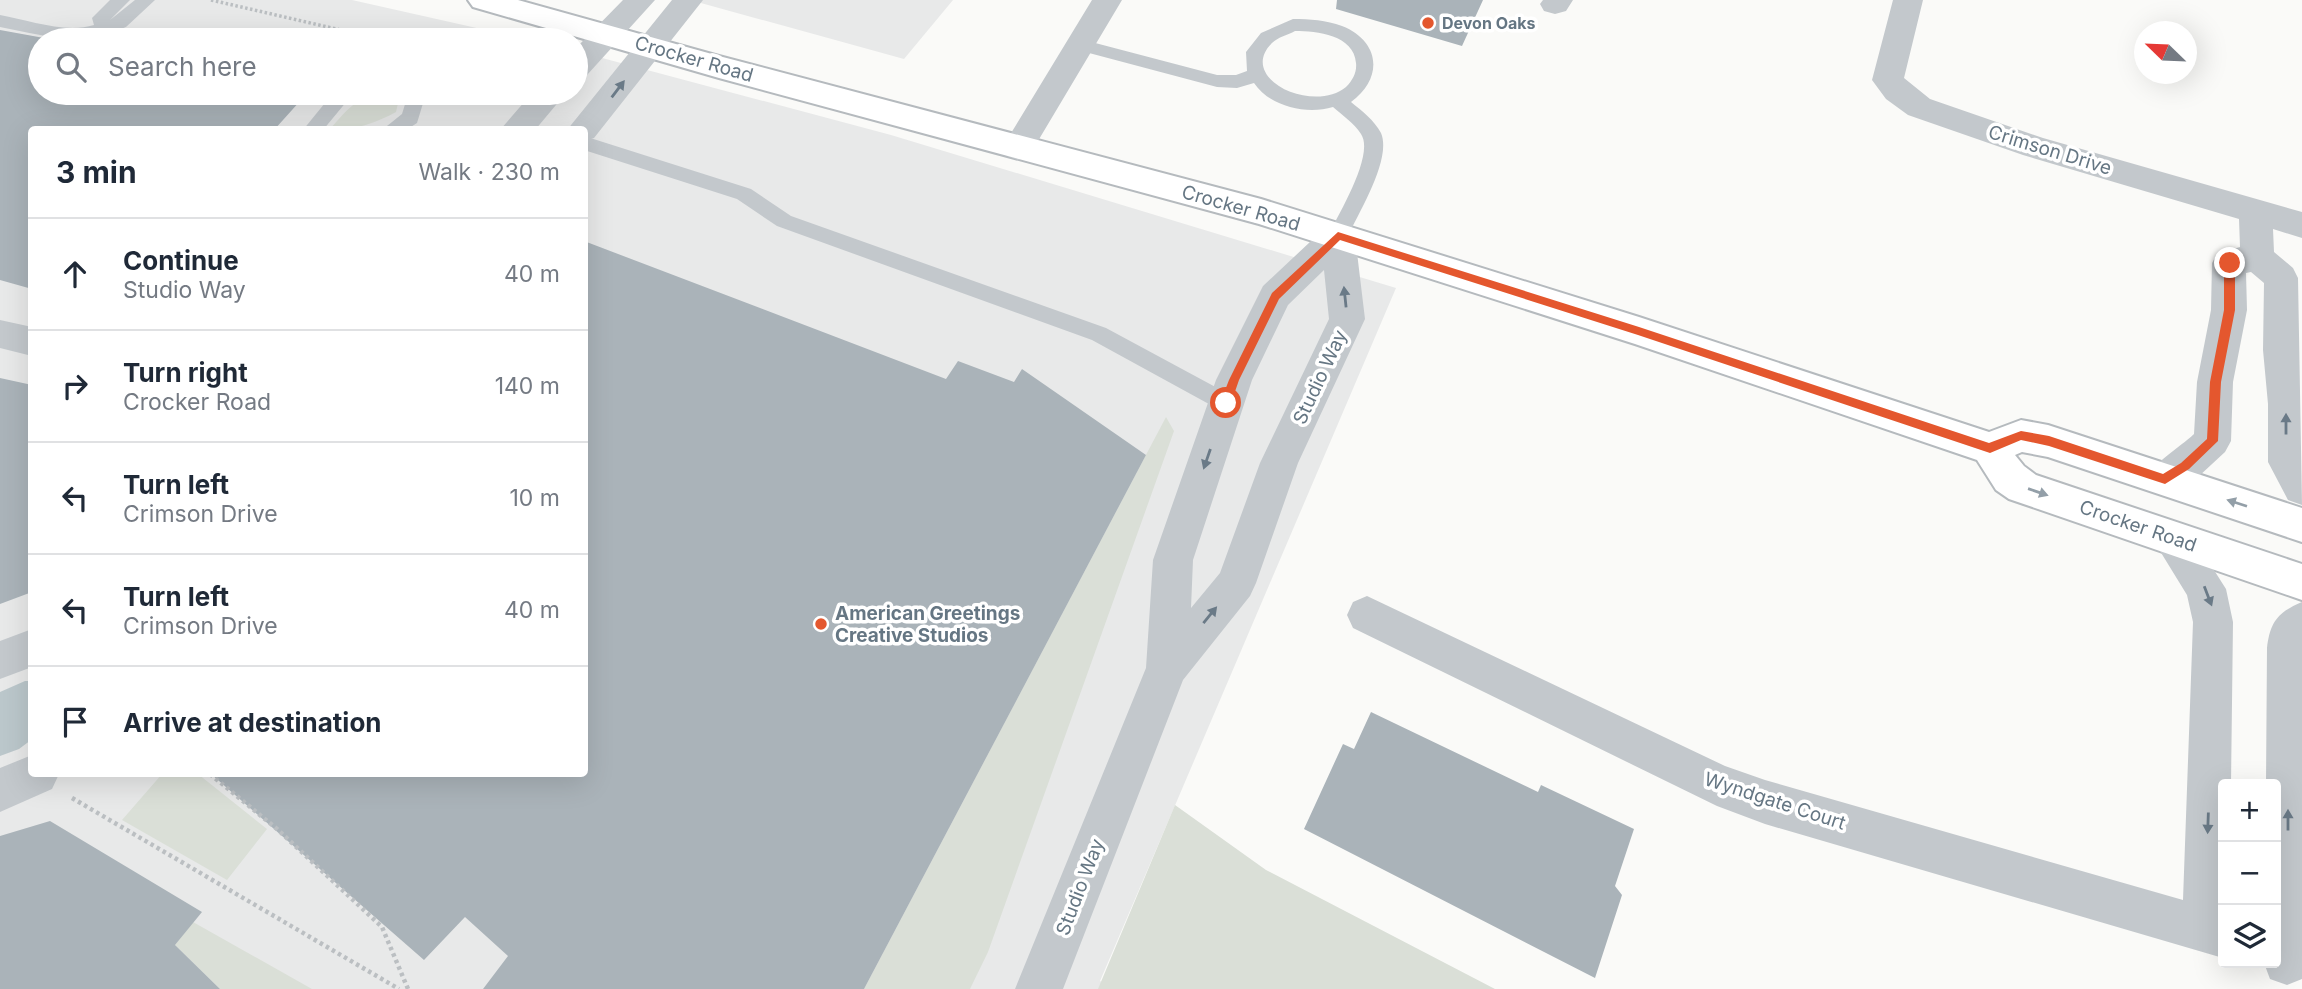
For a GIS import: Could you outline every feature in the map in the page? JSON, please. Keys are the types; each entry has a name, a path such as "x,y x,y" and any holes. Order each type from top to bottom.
{"main road":[{"name":"Crocker Road","path":"483,0 585,28"},
{"name":"Crocker Road","path":"588,29 1261,212 1639,331 1990,448 2015,483 2302,582"},
{"path":"1990,448 2021,436 2035,438 2302,525"}],"street":[{"path":"588,56 640,0"},
{"path":"586,126 688,0"},
{"path":"1018,148 1107,0"},
{"name":"Crimson Drive","path":"1908,0 1888,80 1897,91 1919,107 2034,147 2256,212"},
{"path":"520,126 539,105"},
{"path":"2302,225 2256,212 2257,257 2281,278 2281,350 2286,404 2287,462 2302,488"},
{"name":"Studio Way","path":"1167,668 1173,560 1234,380 1275,296 1338,236"},
{"name":"Studio Way","path":"1039,989 1167,668 1236,583 1279,463 1347,319 1338,236"},
{"path":"2165,479 2185,466 2212,441 2215,382 2229,310 2230,263 2257,257"},
{"name":"Wyndgate Court","path":"1367,615 1717,785 1765,802 2214,933 2212,613 2206,589 2172,538"},
{"path":"2288,962 2288,648 2290,630 2302,621"},
{"path":"0,660 28,650"},
{"path":"0,790 50,783"}],"lane":[{"path":"103,28 101,18 121,0"},
{"path":"113,28 146,0"},
{"path":"0,21 38,28"},
{"path":"1311,24 1345,34 1357,44 1365,56 1367,69 1363,81 1352,92 1337,100 1318,104 1289,100 1265,88 1256,75 1252,62 1255,49 1277,30 1311,24"},
{"path":"1080,45 1217,81 1237,82 1256,75"},
{"path":"1337,100 1362,121 1374,137 1374,155 1338,236"},
{"path":"315,126 332,105"},
{"path":"397,126 410,118 414,105"},
{"path":"588,145 744,194 784,221 1099,334 1226,403"}],"path":[{"path":"211,0 332,28"},
{"path":"214,777 277,829 382,927 408,989"},
{"path":"50,783 399,989"}],"shaded area":[{"path":"0,0 352,0 477,28 28,28 28,105 588,105 588,54 891,135 1396,288 1100,981 1116,989 0,989"},
{"path":"690,0 953,0 904,59"},
{"path":"398,105 396,112 380,120 359,126 333,126 352,106"},
{"path":"1166,417 1174,431 988,952 970,989 864,989"},
{"path":"28,681 28,742 0,756 0,692"},
{"path":"159,777 202,777 267,829 227,880 122,820"},
{"path":"1175,805 1266,870 1495,989 1098,989"},
{"path":"193,922 312,989 220,989 175,945"}],"building":[{"name":"Devon Oaks","path":"1337,0 1483,0 1462,46 1336,9"},
{"path":"0,30 28,35 28,105 296,105 278,126 28,126 28,288 0,280"},
{"name":"American Greetings Creative Studios","path":"588,243 946,379 958,361 1014,382 1022,369 1146,455 864,989 483,989 508,956 465,917 424,960 214,777 588,777"},
{"path":"0,378 28,384 28,594 0,604"},
{"path":"1371,712 1538,792 1541,785 1634,829 1615,886 1622,895 1595,978 1304,829 1343,744 1354,749"},
{"path":"50,821 202,912 175,945 220,989 0,989 0,836"}],"place":[{"name":"Devon Oaks","path":"1428,23"},
{"name":"American Greetings Creative Studios","path":"821,624"}],"route":[{"path":"1226,403 1234,380 1275,296 1338,236 1639,331 1990,448 2002,441 2021,436 2049,441 2165,479 2185,466 2212,441 2215,425 2215,382 2229,310 2230,263"}]}
